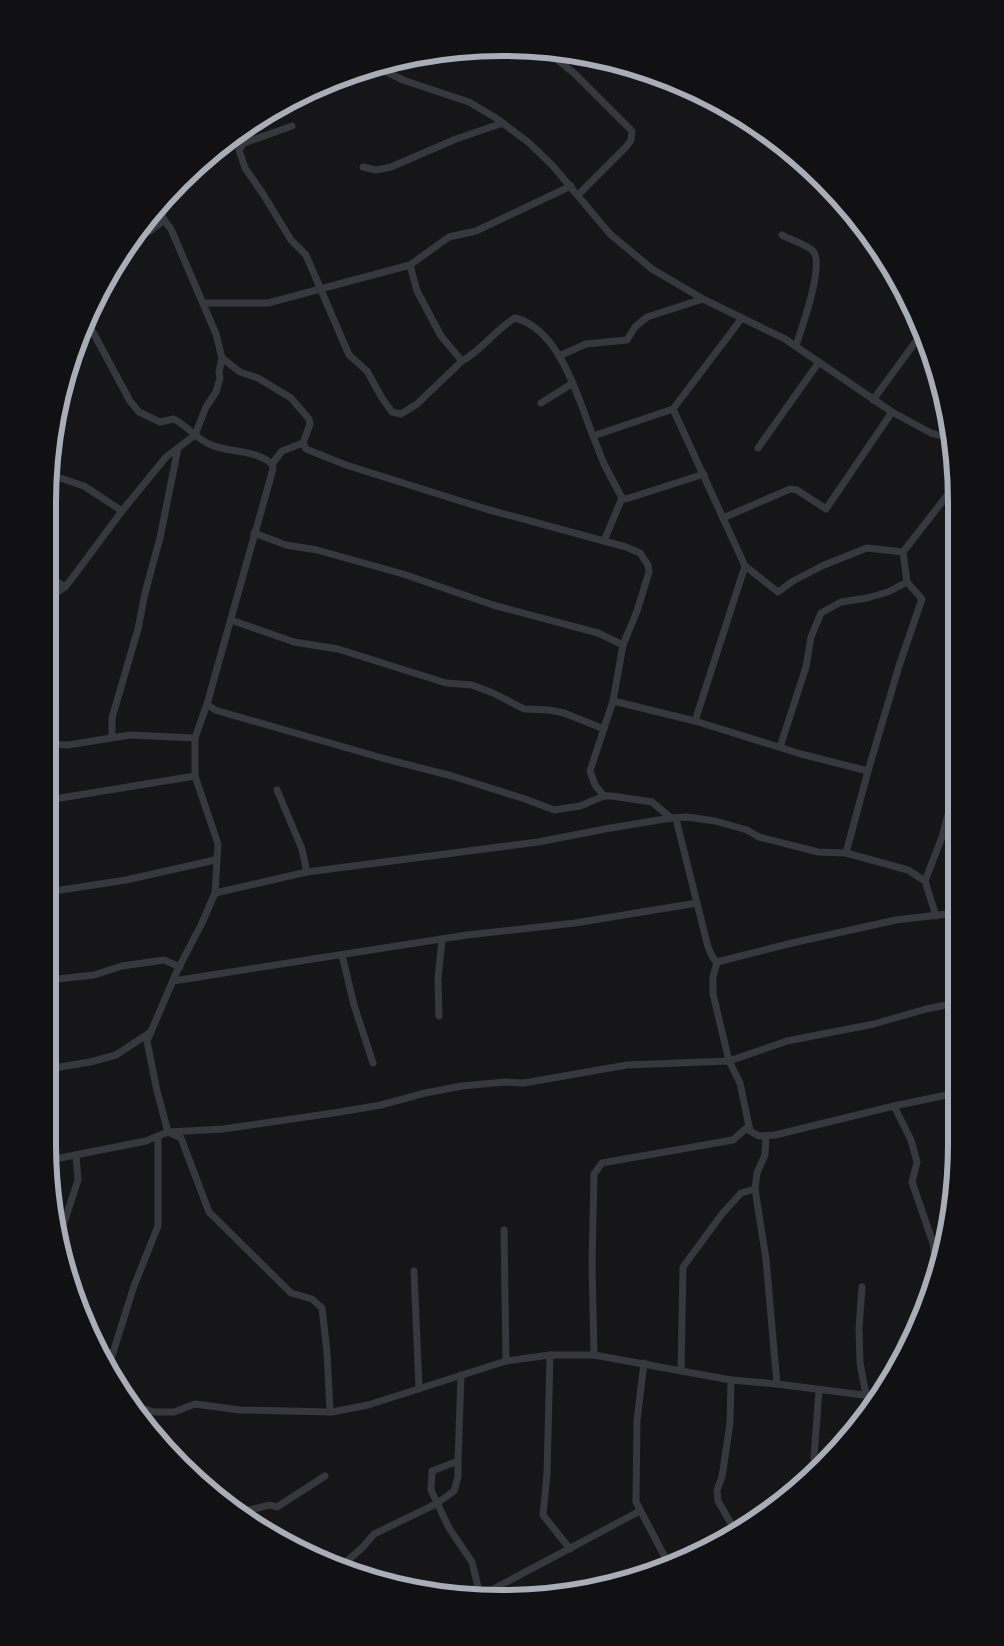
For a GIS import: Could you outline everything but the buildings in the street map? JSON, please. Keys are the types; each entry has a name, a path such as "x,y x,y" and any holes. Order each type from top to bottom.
{"street":[{"path":"558,60 575,74 632,130 631,140 626,147 578,195"},
{"path":"385,72 403,80 469,102 503,123 528,142 552,165 610,234 652,269 703,299 766,328 796,346 892,412 931,433 943,436"},
{"path":"363,167 376,170 391,167 503,123"},
{"path":"292,126 244,143 239,150 245,168 291,240 306,254 349,356 367,371 392,412 401,414 417,404 462,361 471,356 489,338 515,318 537,330 550,341 560,356 573,383 604,464 622,498"},
{"path":"203,303 268,303 410,265 449,237 476,230 571,186"},
{"path":"56,593 65,586 166,456 195,435 206,407 216,392 222,358 216,334 171,229 162,214"},
{"path":"147,232 164,220"},
{"path":"782,236 813,250 816,256 815,281 796,346"},
{"path":"410,265 417,291 437,329 462,361"},
{"path":"560,356 586,344 627,340 636,327 647,317 703,299"},
{"path":"593,436 673,409 742,318"},
{"path":"91,329 130,401 139,412 160,422 174,419 184,424 195,435 209,444 259,457 272,464"},
{"path":"873,400 917,340"},
{"path":"222,358 240,372 258,378 291,398 309,419 310,424 303,443 306,449 346,465 486,509 626,547 640,553 648,565 649,572 637,611 623,645 613,701 590,770 595,785 604,796"},
{"path":"758,448 819,362"},
{"path":"541,403 573,383"},
{"path":"673,409 745,566 778,592 793,581 824,565 868,548 902,552"},
{"path":"724,518 790,489 797,490 826,509 892,412"},
{"path":"303,443 282,451 272,464 231,620 207,704 195,738 195,776 218,844 215,893 147,1041 168,1132 180,1138 209,1212 291,1293 312,1299 322,1308 327,1352 330,1412"},
{"path":"112,736 112,718 138,629 145,593 160,538 178,448"},
{"path":"622,498 626,499 704,474"},
{"path":"57,477 84,486 122,511"},
{"path":"846,853 899,666 922,599 907,582 902,552 948,494"},
{"path":"604,541 622,498"},
{"path":"254,533 286,545 317,550 403,574 493,605 598,633 623,645"},
{"path":"695,721 745,566"},
{"path":"56,581 65,586"},
{"path":"780,748 806,667 811,636 821,613 841,602 888,592 907,582"},
{"path":"231,620 294,642 338,649 446,683 472,685 494,693 524,709 564,713 604,729"},
{"path":"613,701 695,721 780,748 868,771"},
{"path":"207,704 215,710 236,717 452,776 554,810 580,806 604,796 652,802 674,819 708,947 712,958 717,962"},
{"path":"56,744 68,745 112,736 130,735 195,738"},
{"path":"56,799 195,776"},
{"path":"277,790 302,849 307,872"},
{"path":"936,916 925,881 942,837 948,815"},
{"path":"215,893 307,872 538,842 605,829 687,817 716,821 747,830 759,837 818,852 846,853 908,870 925,881"},
{"path":"56,891 126,880 216,860"},
{"path":"173,981 442,939 584,921 697,903"},
{"path":"717,962 877,924 948,914"},
{"path":"439,1016 438,979 442,939"},
{"path":"342,955 354,1005 373,1064"},
{"path":"56,979 94,975 122,966 164,960 180,966"},
{"path":"717,962 713,977 713,994 729,1061 740,1083 750,1131 754,1134 766,1136 802,1129 948,1095"},
{"path":"57,1159 146,1141 168,1132 231,1128 381,1105 425,1093 462,1086 505,1082 524,1083 627,1066 729,1061 787,1041 874,1024 926,1008 948,1004"},
{"path":"56,1068 90,1062 116,1054 153,1030"},
{"path":"894,1106 911,1140 917,1162 912,1182 933,1243 934,1253"},
{"path":"594,1355 592,1263 594,1174 602,1163 733,1140 749,1126"},
{"path":"111,1358 134,1286 158,1226 158,1136"},
{"path":"766,1136 765,1155 757,1173 754,1189 766,1259 777,1384"},
{"path":"64,1224 78,1180 76,1155"},
{"path":"681,1371 683,1267 716,1220 741,1193 754,1189"},
{"path":"504,1230 506,1361"},
{"path":"414,1271 419,1389"},
{"path":"862,1287 859,1328 860,1363 866,1395"},
{"path":"550,1355 547,1474 543,1515 570,1549"},
{"path":"144,1409 154,1412 174,1412 195,1404 240,1410 330,1412 368,1405 506,1361 550,1355 594,1355 731,1380 870,1396"},
{"path":"644,1363 637,1429 636,1502 665,1559"},
{"path":"346,1561 374,1534 436,1504 454,1491 458,1477 461,1376"},
{"path":"731,1380 730,1423 722,1477 717,1490 718,1501 733,1525"},
{"path":"815,1461 819,1390"},
{"path":"458,1461 432,1471 431,1490 449,1528 472,1562 479,1589"},
{"path":"249,1511 270,1505 277,1506 325,1476"},
{"path":"491,1590 640,1511"}]}
